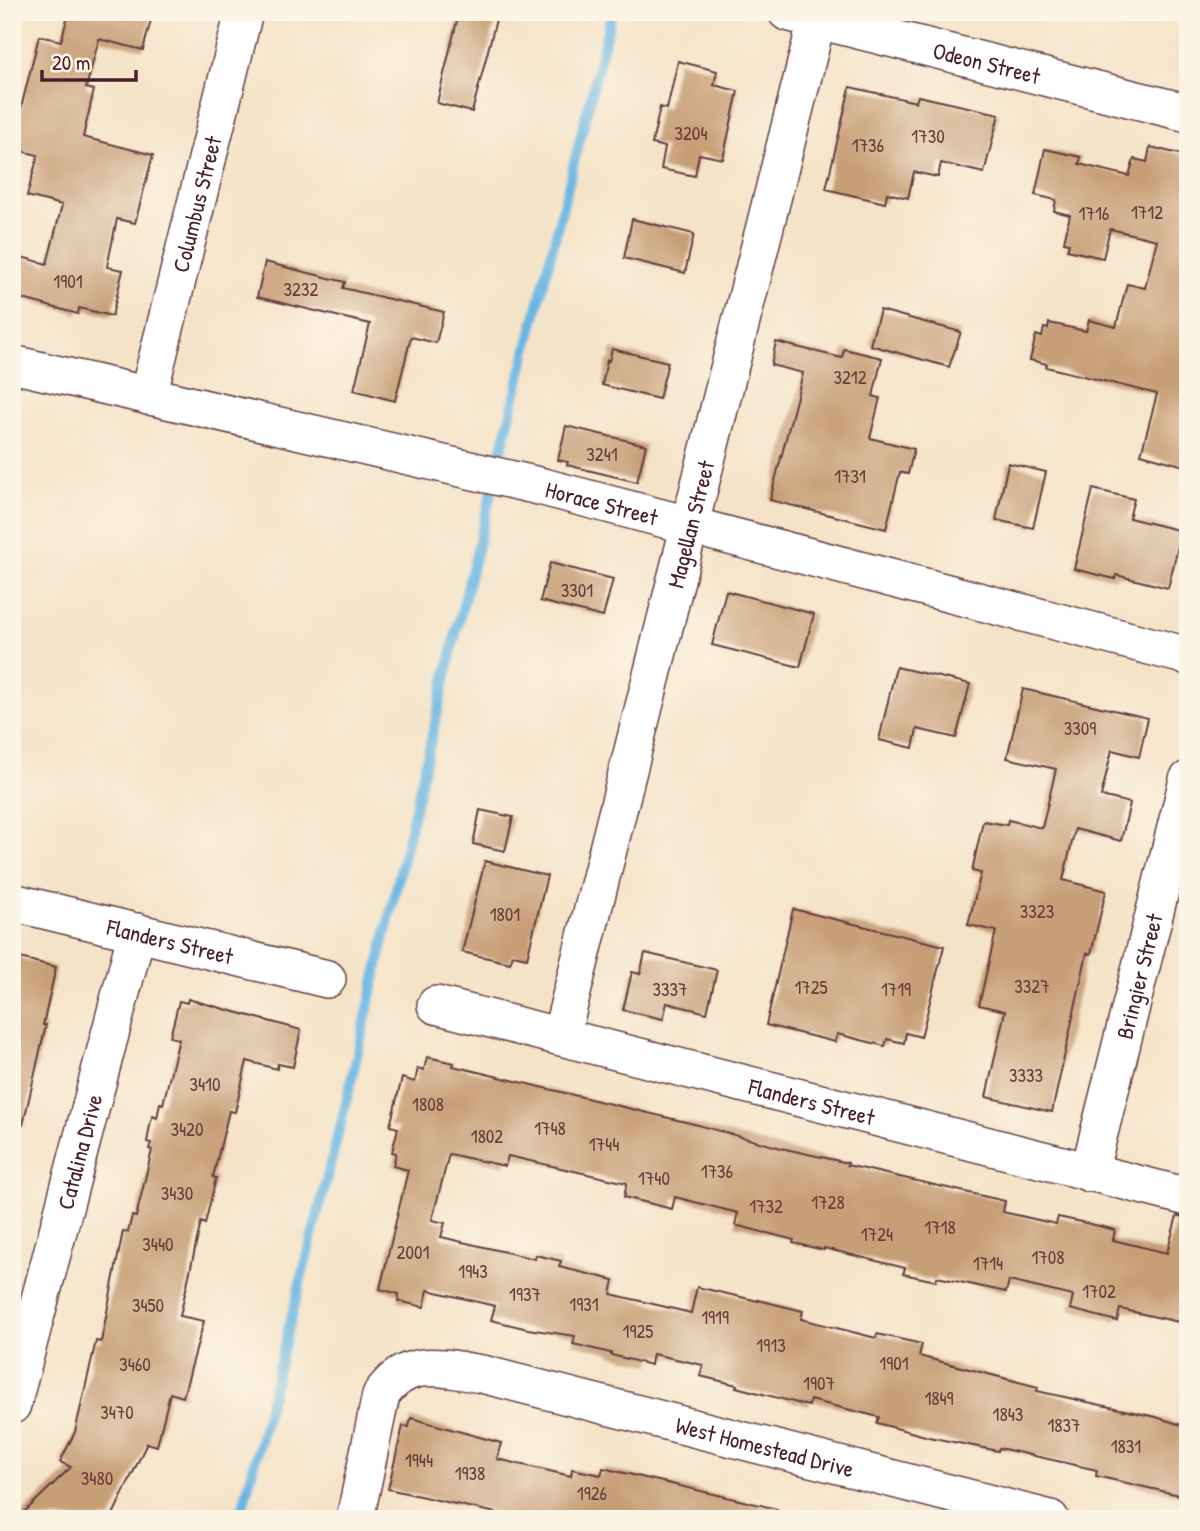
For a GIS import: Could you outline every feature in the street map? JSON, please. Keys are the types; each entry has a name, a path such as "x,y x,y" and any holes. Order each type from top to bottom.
{"street":[{"name":"Columbus Street","path":"148,396 244,12"},
{"name":"Odeon Street","path":"808,15 1188,113"},
{"name":"Magellan Street","path":"561,1036 689,525 808,15"},
{"name":"Horace Street","path":"12,364 542,487 1188,656"},
{"name":"Bringier Street","path":"1089,1173 1188,780"},
{"name":"Flanders Street","path":"12,902 327,979"},
{"name":"Catalina Drive","path":"12,1405 137,932"},
{"name":"Flanders Street","path":"436,1005 1188,1197"},
{"name":"West Homestead Drive","path":"355,1519 381,1395 401,1373 426,1367 482,1374 1050,1519"}],"building":[{"path":"69,12 122,12 151,20 143,50 99,39 86,88 94,90 83,137 153,155 135,223 117,219 107,267 123,270 112,316 79,308 78,314 12,296 21,257 47,264 62,205 27,196 38,155 12,149 12,144 39,36 61,41"},
{"path":"459,12 498,12 472,112 437,103"},
{"path":"678,61 717,71 714,85 738,91 723,159 699,154 695,176 661,169 665,147 652,144 660,107 667,109"},
{"path":"850,87 916,102 918,96 999,114 984,173 941,163 938,177 914,172 908,198 887,193 885,203 826,189"},
{"path":"1150,147 1188,156 1188,467 1141,454 1157,394 1046,367 1047,364 1030,360 1036,335 1042,337 1044,328 1048,329 1049,323 1086,331 1089,320 1116,327 1127,284 1145,288 1157,240 1110,229 1103,258 1067,250 1069,243 1064,242 1070,215 1054,211 1056,200 1035,195 1045,149 1081,157 1079,164 1129,176 1134,159 1147,162"},
{"path":"632,219 694,234 685,273 624,258"},
{"path":"265,262 345,282 343,288 444,312 436,343 411,337 395,401 354,390 370,324 257,297"},
{"path":"880,310 961,332 949,367 870,345"},
{"path":"776,342 842,358 844,349 882,358 873,396 880,398 870,438 914,449 908,474 900,472 886,529 770,500 803,373 771,365"},
{"path":"612,349 668,362 659,399 602,385"},
{"path":"566,426 646,445 637,482 567,465 568,462 558,460"},
{"path":"1008,463 1046,472 1033,528 996,520"},
{"path":"1093,489 1134,499 1129,518 1182,531 1168,588 1116,575 1115,579 1074,569"},
{"path":"550,563 613,579 603,617 540,601"},
{"path":"726,591 814,614 800,667 712,645"},
{"path":"896,667 970,684 956,738 917,729 913,748 879,740"},
{"path":"1023,689 1148,718 1139,757 1112,750 1101,796 1130,803 1121,841 1075,829 1063,880 1106,891 1091,954 1087,953 1052,1112 986,1097 1005,1011 979,1005 996,931 968,925 981,873 972,871 983,821 1007,825 1008,820 1042,828 1056,769 1007,758"},
{"path":"480,810 513,817 505,851 473,844"},
{"path":"485,861 547,876 527,958 513,955 510,963 462,952"},
{"path":"793,909 944,946 921,1037 906,1033 904,1043 887,1039 885,1046 837,1034 835,1042 766,1025"},
{"path":"645,953 717,970 707,1013 667,1003 663,1019 623,1010 632,972 640,974"},
{"path":"12,956 56,967 23,1125 12,1124"},
{"path":"188,999 301,1030 293,1067 278,1064 277,1069 247,1061 235,1112 229,1111 213,1177 216,1178 205,1224 201,1222 180,1316 204,1321 183,1397 170,1393 157,1446 147,1443 111,1519 17,1519 71,1467 60,1462 75,1432 96,1341 101,1342 123,1231 128,1232 132,1216 136,1217 152,1150 149,1149 151,1143 147,1142 151,1120 153,1116 157,1118 160,1103 163,1104 179,1039 170,1037 179,1001 187,1003"},
{"path":"427,1057 454,1063 453,1066 698,1125 848,1163 847,1165 1005,1201 1003,1212 1056,1224 1058,1217 1115,1230 1113,1240 1167,1253 1177,1216 1188,1217 1188,1324 1120,1309 1117,1321 1070,1309 1073,1296 1009,1281 1006,1292 937,1277 936,1281 903,1274 905,1268 793,1243 794,1240 735,1225 738,1213 675,1197 672,1209 624,1197 627,1183 508,1156 505,1166 449,1154 432,1220 445,1223 441,1237 535,1259 536,1255 561,1261 559,1267 614,1280 611,1294 691,1313 697,1287 758,1300 803,1311 801,1319 876,1338 877,1334 922,1344 919,1356 1038,1387 1037,1391 1156,1417 1188,1427 1188,1497 1096,1476 1097,1470 999,1448 998,1451 929,1437 877,1423 879,1417 810,1400 809,1406 736,1387 737,1385 700,1376 703,1365 653,1354 651,1365 611,1355 573,1344 575,1336 491,1320 495,1306 428,1290 424,1307 398,1301 399,1294 380,1289 408,1170 393,1166 396,1153 392,1152 398,1128 390,1126 402,1078 415,1082 418,1068 424,1070"},
{"path":"411,1418 501,1443 497,1459 571,1476 572,1469 601,1475 603,1468 777,1509 776,1519 504,1519 505,1515 388,1489 403,1426 409,1427"}],"waterway":[{"path":"497,468 612,12"},
{"path":"240,1519 345,1107 494,482"}]}
